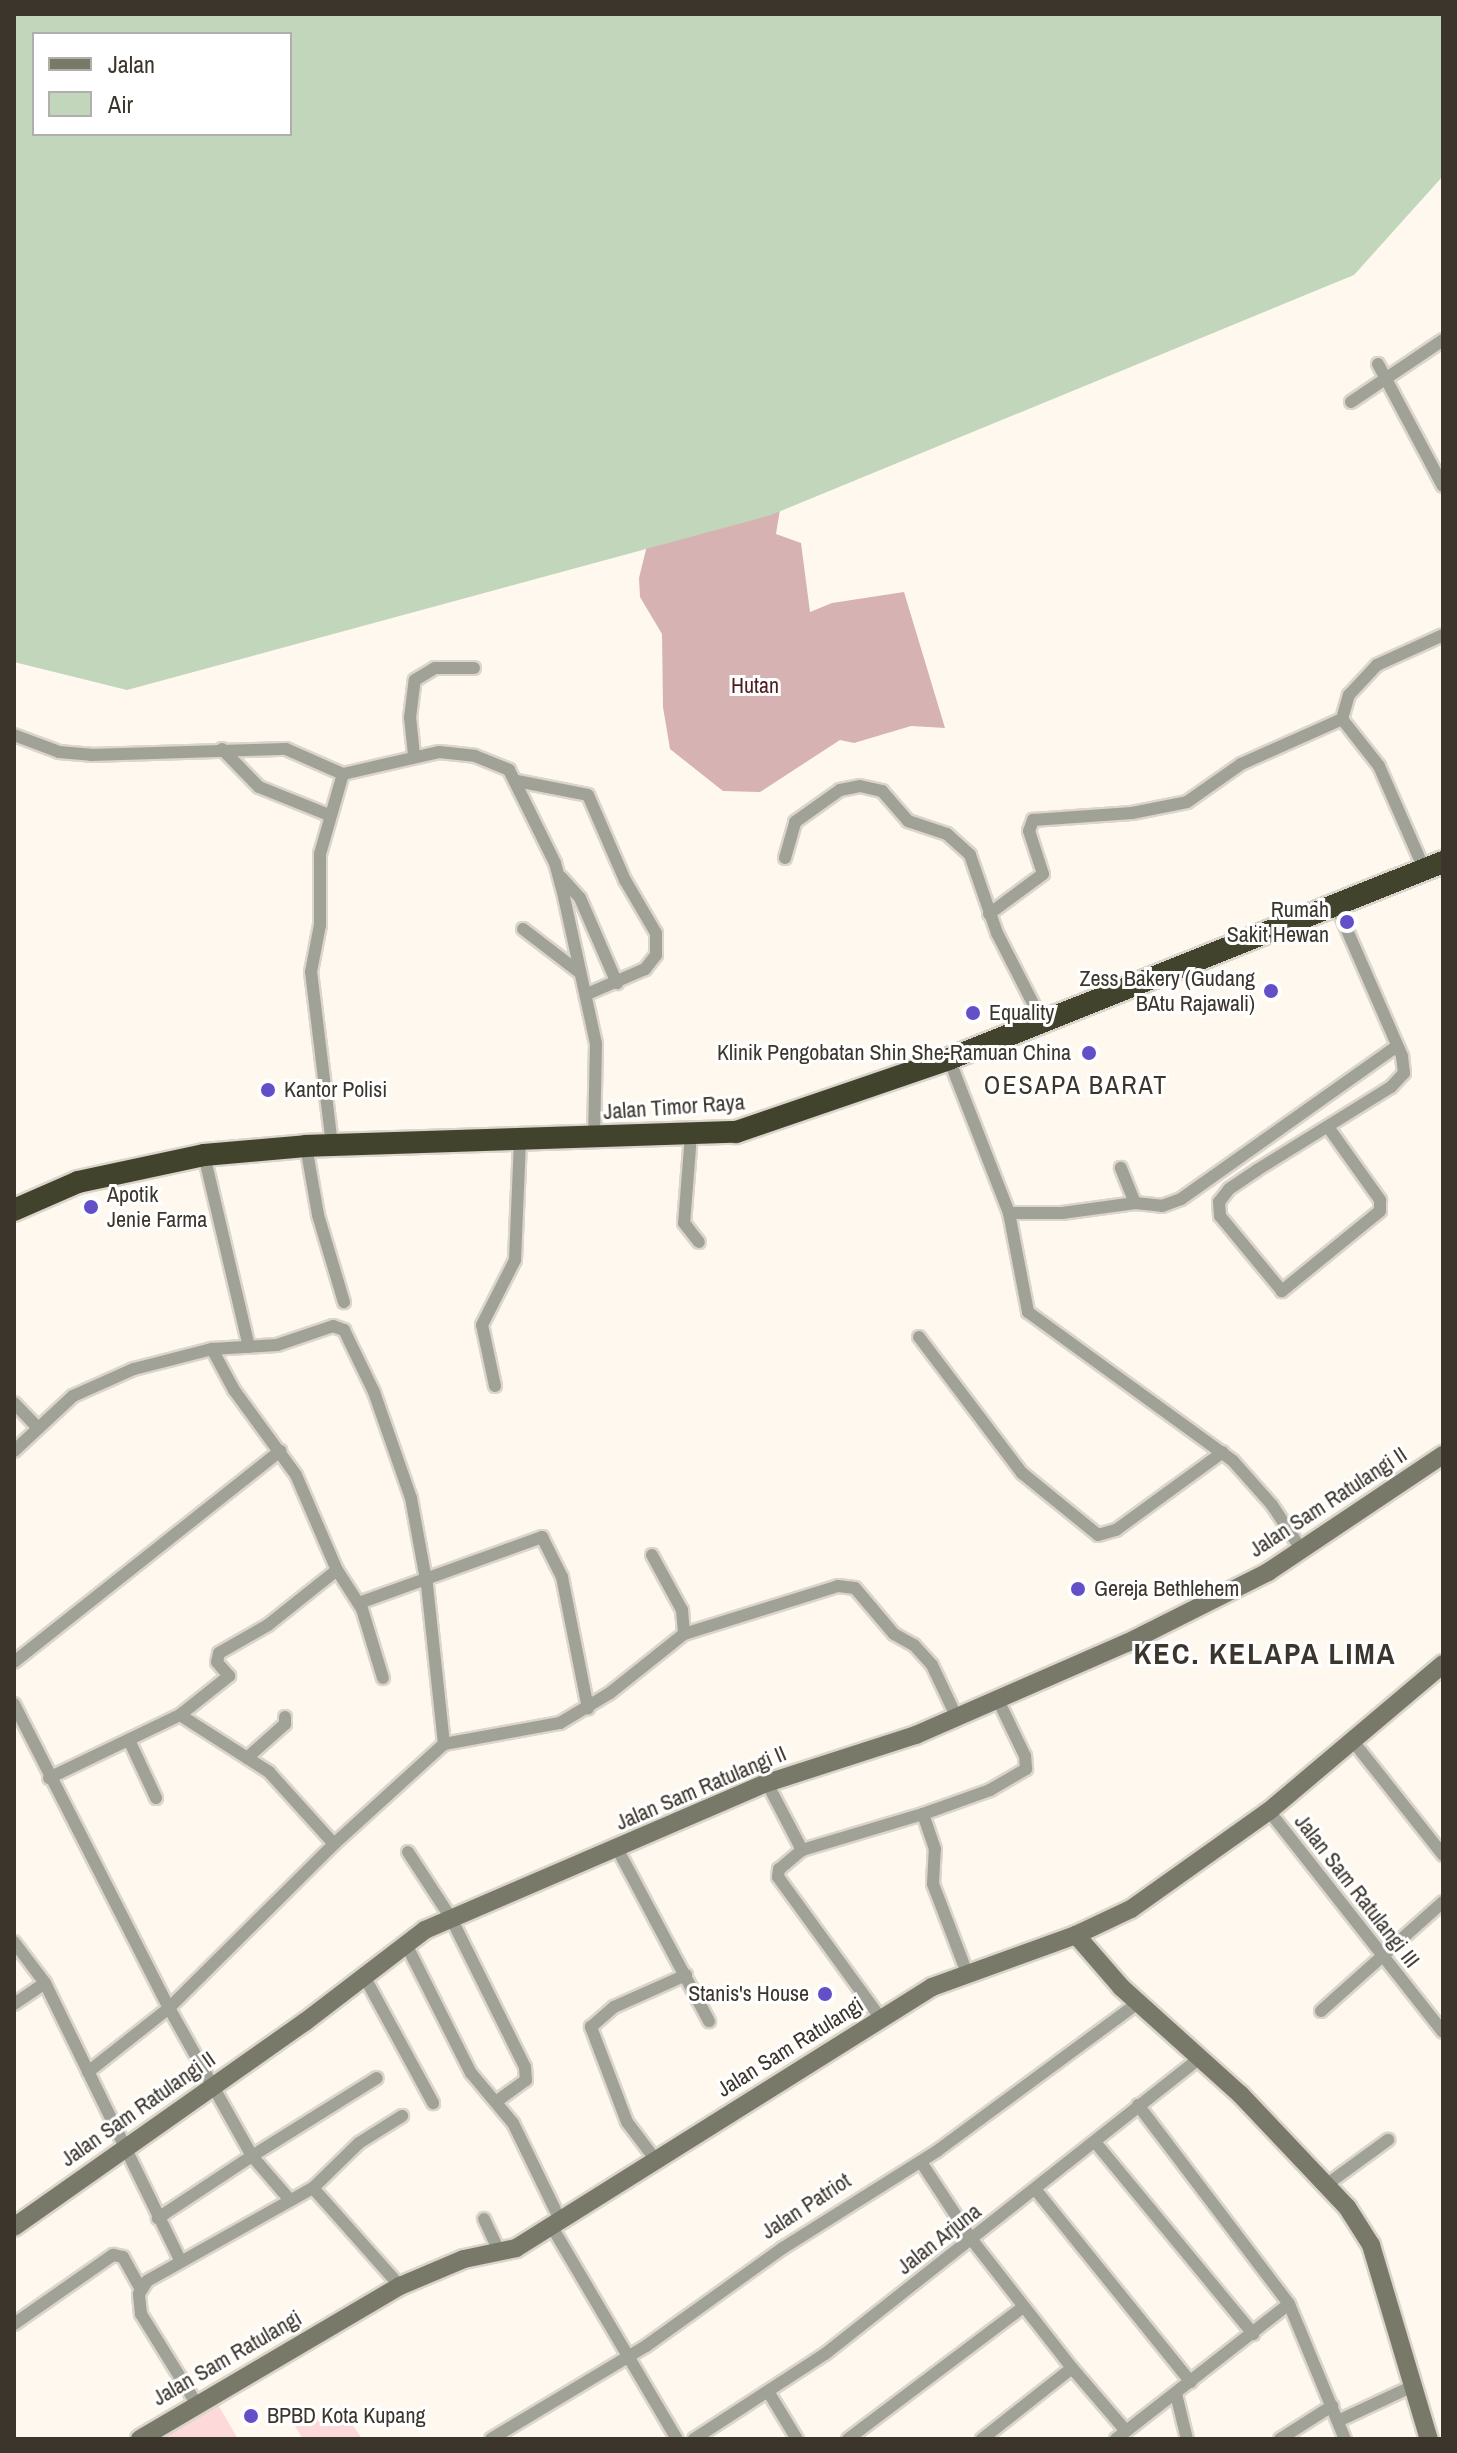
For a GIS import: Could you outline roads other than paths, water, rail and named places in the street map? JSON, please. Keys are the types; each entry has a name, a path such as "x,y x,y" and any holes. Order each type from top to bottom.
{"highway":[{"name":"Jalan Timor Raya","path":"14,1210 78,1182 204,1155 306,1146 520,1142 736,1132 782,1119 949,1059 1434,866"}],"street":[{"path":"1351,402 1443,340"},
{"path":"1378,364 1443,486"},
{"path":"989,914 1043,874 1029,831 1033,820 1132,813 1187,802 1241,764 1342,719 1349,695 1377,665 1443,635"},
{"path":"414,755 410,718 415,680 435,668 474,668"},
{"path":"1342,719 1385,777 1434,866"},
{"path":"14,735 59,752 91,755 286,749 343,774 414,755 475,756 501,765 517,781 557,871 596,1044 591,1068 594,1139"},
{"path":"222,749 259,787 329,815"},
{"path":"332,1145 311,972 320,925 317,875 329,815 343,774"},
{"path":"517,781 592,799 625,880 656,933 653,962 617,983 587,994"},
{"path":"785,858 788,837 799,819 840,790 872,787 888,797 908,821 962,846 973,862 989,914 1043,1023"},
{"path":"557,871 580,898 617,983"},
{"path":"1328,1127 1380,1200 1380,1211 1282,1291 1220,1216 1219,1202 1238,1183 1401,1078 1405,1065 1337,907"},
{"path":"523,929 581,975"},
{"path":"1009,1213 1062,1213 1135,1203 1162,1206 1181,1199 1397,1046"},
{"path":"949,1059 1009,1213 1025,1301 1034,1319 1223,1452 1272,1505 1301,1549"},
{"path":"691,1135 684,1223 699,1242"},
{"path":"495,1386 482,1325 515,1260 520,1142"},
{"path":"306,1146 318,1215 344,1302"},
{"path":"204,1155 249,1347"},
{"path":"1121,1168 1135,1203"},
{"path":"14,1451 36,1426 93,1384 212,1349 277,1345 333,1326 344,1330 359,1356 397,1454 426,1577 444,1744"},
{"path":"919,1337 1022,1473 1098,1535 1116,1530 1223,1452"},
{"path":"212,1349 296,1475 337,1570 359,1603 383,1678"},
{"path":"14,1403 36,1426"},
{"path":"14,1662 280,1451"},
{"name":"Jalan Sam Ratulangi II","path":"14,2227 305,2022 405,1942 451,1918 618,1850 767,1783 957,1718 1227,1596 1443,1455"},
{"path":"359,1603 543,1538 562,1577 588,1708"},
{"path":"652,1555 682,1610 684,1634"},
{"path":"49,1778 180,1715 229,1676 217,1662 219,1653 268,1625 337,1570"},
{"path":"88,2072 169,2008 334,1844 444,1744 533,1732 588,1708 684,1634 838,1586 855,1588 894,1634 914,1645 932,1665 957,1718"},
{"name":"Jalan Sam Ratulangi","path":"140,2439 196,2403 400,2286 464,2259 500,2254 557,2225 655,2159 932,1987 1076,1935 1131,1909 1269,1811 1443,1664"},
{"path":"881,2019 778,1877 779,1869 802,1850 923,1814 990,1790 1028,1765 998,1700"},
{"path":"14,1704 49,1778 169,2008 252,2156 290,2200"},
{"path":"180,1715 282,1784 334,1844"},
{"path":"247,1758 285,1724 285,1717"},
{"path":"129,1740 156,1798"},
{"path":"1352,1740 1443,1855"},
{"path":"767,1783 802,1850"},
{"name":"Jalan Sam Ratulangi III","path":"1269,1811 1382,1959 1443,2032"},
{"path":"923,1814 935,1849 933,1884 967,1973"},
{"path":"618,1850 709,2021"},
{"path":"408,1852 451,1918 525,2067 526,2080 497,2101"},
{"path":"1321,2011 1443,1902"},
{"path":"1076,1935 1139,2002 1200,2058 1326,2185 1371,2245 1429,2439"},
{"path":"14,1942 45,1983 123,2150 181,2262"},
{"path":"405,1942 471,2073 486,2095 497,2101 557,2225 627,2358 677,2439"},
{"path":"363,1974 433,2103"},
{"path":"655,2159 627,2122 591,2027 614,2007 686,1975"},
{"path":"14,2004 45,1983"},
{"name":"Jalan Patriot","path":"491,2439 627,2358 783,2248 921,2162 1139,2002"},
{"name":"Jalan Arjuna","path":"694,2439 769,2393 972,2240 1200,2058"},
{"path":"158,2218 377,2078"},
{"path":"1138,2105 1289,2304 1345,2439"},
{"path":"141,2289 181,2262 313,2188 359,2143 402,2116"},
{"path":"1326,2185 1388,2140"},
{"path":"1095,2142 1253,2334"},
{"path":"921,2162 972,2240 1121,2435 1289,2304"},
{"path":"313,2188 400,2286"},
{"path":"1035,2189 1191,2382"},
{"path":"484,2219 500,2254"},
{"path":"14,2324 113,2255 123,2257 141,2289 141,2314 196,2403"},
{"path":"848,2439 1023,2307"},
{"path":"982,2439 1072,2368"},
{"path":"1338,2421 1413,2386"},
{"path":"769,2393 797,2439"},
{"path":"1176,2394 1187,2439"},
{"path":"1280,2439 1332,2406"}],"water":[{"path":"14,14 1443,14 1443,176 1354,275 771,515 127,690 14,662"}],"place":[{"name":"Rumah Sakit Hewan","path":"1347,922"},
{"name":"Zess Bakery (Gudang BAtu Rajawali)","path":"1271,991"},
{"name":"Equality","path":"973,1013"},
{"name":"Klinik Pengobatan Shin She-Ramuan China","path":"1089,1053"},
{"name":"Kantor Polisi","path":"268,1090"},
{"name":"Apotik Jenie Farma","path":"91,1207"},
{"name":"Gereja Bethlehem","path":"1078,1589"},
{"name":"Stanis's House","path":"825,1994"},
{"name":"BPBD Kota Kupang","path":"251,2416"}],"district":[{"name":"OESAPA BARAT","path":"1076,1085"},
{"name":"KEC. KELAPA LIMA","path":"1265,1653"}],"park label":[{"name":"Hutan","path":"755,686"}]}
